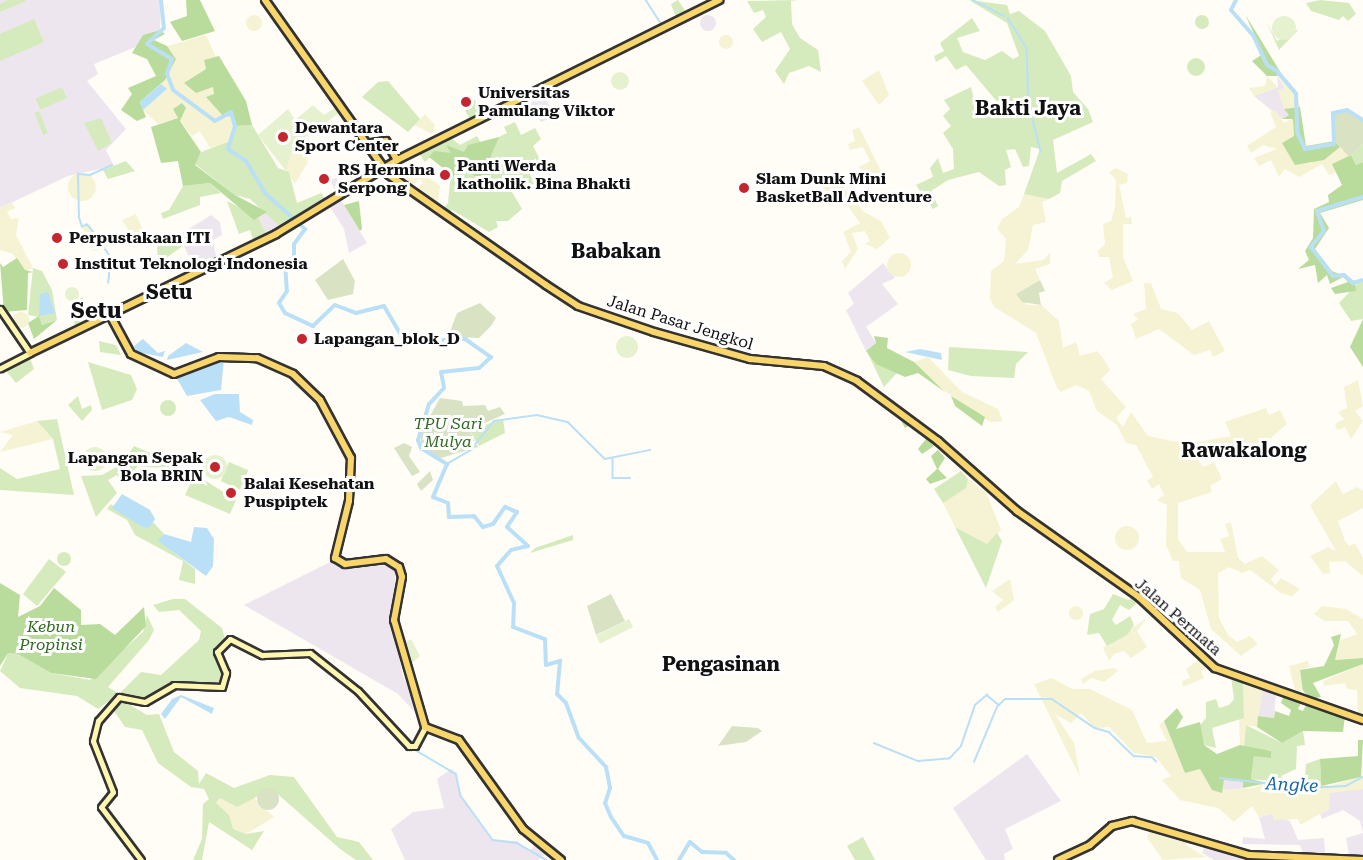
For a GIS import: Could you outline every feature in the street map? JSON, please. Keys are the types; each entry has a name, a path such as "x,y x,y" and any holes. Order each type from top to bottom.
{"main road":[{"name":"Jalan Pasar Jengkol","path":"264,0 376,161 389,175 580,307 728,354 824,366 857,381 932,435 1025,516"},
{"path":"30,353 298,220 398,160 720,0"},
{"path":"366,144 387,141 398,160"},
{"path":"356,185 376,170 376,161"},
{"path":"369,178 389,175"},
{"path":"110,315 131,354 174,374 219,357 257,358 293,374 320,400 351,458 349,501 335,558 345,564 386,559 399,567 402,577 394,620 425,727 459,740 524,829 561,860"},
{"name":"Jalan Permata","path":"1025,516 1139,597 1218,669 1363,720"},
{"path":"1058,860 1129,821 1249,855 1363,860"}],"street":[{"path":"0,309 30,353 0,368"},
{"path":"141,860 101,807 113,792 93,741 98,721 118,697 144,702 174,686 222,687 226,673 218,651 231,639 262,655 310,653 358,691 409,746 416,746 425,727"}],"shaded area":[{"path":"0,0 159,0 161,7 160,30 144,35 143,44 94,64 98,74 87,81 126,129 106,150 114,166 68,176 0,208"},
{"path":"254,15 260,17 262,23 260,29 254,31 248,29 246,23 248,17"},
{"path":"708,15 714,17 716,23 714,29 708,31 702,29 700,23 702,17"},
{"path":"206,35 216,57 204,60 206,69 198,74 213,87 214,94 207,97 231,116 233,126 230,141 210,148 200,131 192,136 180,121 186,108 178,118 158,124 143,110 166,90 161,84 176,59 167,46"},
{"path":"726,35 731,37 733,42 731,47 726,49 721,47 719,42 721,37"},
{"path":"879,70 889,95 879,105 862,81"},
{"path":"1281,73 1296,90 1300,107 1284,109 1278,91 1285,87 1277,76"},
{"path":"1267,76 1278,87 1254,96 1249,88 1265,86"},
{"path":"1277,76 1285,88 1289,115 1282,119 1254,96 1278,87"},
{"path":"543,96 558,116 541,122 530,103"},
{"path":"1275,110 1284,123 1293,118 1294,136 1309,164 1340,147 1349,157 1332,164 1338,171 1329,175 1322,164 1299,177 1285,169 1279,177 1271,160 1259,166 1254,158 1277,149 1263,145 1251,153 1247,146 1276,127 1270,112"},
{"path":"425,114 435,125 432,134 414,125"},
{"path":"859,127 886,181 876,187 859,167 870,161 863,147 850,150 848,144 855,141 852,130"},
{"path":"302,142 308,162 295,184 286,171 294,145"},
{"path":"413,166 440,186 437,208 414,194 423,182 419,179 409,190 398,182 407,174 416,175"},
{"path":"1116,168 1128,174 1127,183 1119,185 1126,218 1131,217 1132,224 1123,224 1123,257 1133,281 1112,290 1104,283 1113,278 1109,257 1099,257 1098,251 1105,244 1103,224 1111,221 1115,207 1116,180 1109,172"},
{"path":"82,173 92,177 96,187 92,197 82,201 72,197 68,187 72,177"},
{"path":"837,173 837,180 864,212 881,221 890,238 877,249 865,244 870,241 865,231 852,233 858,249 845,269 842,261 851,252 843,232 860,223 836,189 826,192 819,181"},
{"path":"336,177 344,191 338,195 330,181"},
{"path":"1040,193 1049,199 1042,202 1046,222 1033,225 1028,250 1015,264 1044,260 1050,252 1050,264 1035,269 1040,280 1016,294 1028,305 1041,305 1059,321 1063,348 1076,342 1080,356 1097,351 1103,358 1110,370 1101,379 1126,407 1116,418 1123,427 1131,412 1148,436 1187,444 1231,436 1225,422 1266,408 1269,415 1280,410 1287,424 1269,440 1198,460 1203,467 1214,462 1222,479 1210,486 1212,492 1178,503 1178,539 1187,552 1225,552 1220,539 1229,536 1225,524 1231,522 1238,558 1245,564 1262,556 1279,570 1271,579 1275,585 1281,578 1300,589 1292,596 1281,593 1250,570 1242,573 1229,567 1218,573 1219,618 1228,635 1237,642 1250,636 1258,644 1241,656 1211,629 1200,590 1181,578 1179,561 1173,561 1166,545 1167,505 1157,500 1164,495 1159,484 1152,489 1147,481 1153,477 1136,445 1126,443 1117,425 1097,411 1089,391 1076,385 1061,392 1057,388 1036,333 994,307 990,298 991,271 1004,261 1006,239 997,229 1002,219 1019,207 1024,194"},
{"path":"338,195 367,243 349,253 344,229 327,202"},
{"path":"12,202 15,208 7,212 11,219 19,218 16,235 33,268 25,271 13,254 0,250 0,208"},
{"path":"267,212 283,229 267,236 258,217"},
{"path":"136,214 144,233 138,245 122,220"},
{"path":"211,215 220,222 222,235 213,240 217,262 196,272 179,235"},
{"path":"90,224 94,233 108,246 94,251 82,227"},
{"path":"899,253 907,257 911,265 907,273 899,277 891,273 887,265 891,257"},
{"path":"883,263 895,278 882,284 898,304 866,327 876,343 866,351 846,310 854,304 848,293"},
{"path":"1144,283 1151,283 1161,309 1178,313 1192,330 1209,321 1225,351 1213,357 1210,350 1194,355 1159,329 1136,339 1131,324 1138,319 1133,314 1146,309"},
{"path":"21,312 27,314 29,320 27,326 21,328 15,326 13,320 15,314"},
{"path":"928,357 962,392 998,409 1003,421 991,422 974,413 921,373 914,362"},
{"path":"1358,380 1363,406 1355,411 1363,421 1351,439 1345,427 1337,430 1335,424 1344,419 1338,412 1347,408 1344,387"},
{"path":"37,421 53,439 0,452 13,435 0,432"},
{"path":"968,479 986,492 1001,530 987,544 955,527 943,503"},
{"path":"1336,481 1343,494 1357,487 1363,491 1363,508 1338,521 1345,541 1349,546 1355,543 1363,558 1363,576 1345,561 1329,562 1330,573 1323,574 1310,556 1328,547 1336,551 1310,505"},
{"path":"1127,526 1136,529 1139,538 1136,547 1127,550 1118,547 1115,538 1118,529"},
{"path":"332,561 336,566 382,561 396,571 391,617 403,676 422,720 398,694 244,605"},
{"path":"1010,579 1014,600 998,612 995,607 1003,600 992,591"},
{"path":"1076,606 1081,608 1083,613 1081,618 1076,620 1071,618 1069,613 1071,608"},
{"path":"1322,606 1346,609 1363,619 1363,658 1335,660 1339,641 1357,634 1348,621 1325,621 1314,614"},
{"path":"1147,618 1137,631 1147,647 1131,658 1124,651 1114,654 1109,661 1103,648"},
{"path":"1202,657 1210,665 1201,671 1204,678 1183,687 1182,681 1190,678 1186,669"},
{"path":"1308,661 1310,667 1300,670 1303,691 1295,690 1289,666"},
{"path":"1363,664 1363,717 1358,715 1357,690 1347,689 1345,683 1324,686 1323,681"},
{"path":"1115,668 1118,671 1104,682 1091,678 1083,684 1081,679 1095,671"},
{"path":"1052,678 1072,689 1090,689 1132,710 1147,743 1167,741 1159,725 1164,721 1185,772 1200,769 1212,790 1255,788 1267,780 1297,786 1305,779 1330,786 1363,776 1363,789 1330,793 1329,809 1300,825 1298,819 1274,820 1272,814 1259,817 1252,806 1234,822 1218,808 1180,800 1162,780 1171,776 1156,757 1134,753 1109,727 1095,728 1081,713 1071,723 1055,714 1074,743 1080,777 1034,684"},
{"path":"1243,681 1263,687 1257,727 1246,725 1244,747 1240,745 1239,718 1244,718"},
{"path":"1263,687 1276,692 1274,718 1258,716"},
{"path":"1027,754 1061,801 1005,829 1013,849 1004,854 1005,860 986,860 953,808"},
{"path":"451,769 457,773 460,794 493,840 517,841 529,852 536,844 546,853 539,860 405,860 391,829 413,812 444,808 437,779"},
{"path":"1224,780 1244,782 1243,788 1222,793"},
{"path":"1362,786 1363,833 1360,821 1343,810 1322,819 1320,814 1329,809 1329,793"},
{"path":"253,797 274,817 246,834 233,829 216,804 220,798 237,806"},
{"path":"1272,814 1290,821 1298,840 1324,838 1325,854 1349,855 1346,838 1363,833 1363,859 1319,860 1319,854 1303,854 1300,845 1242,844 1243,837 1265,839 1259,817"},
{"path":"1152,825 1189,836 1186,845 1206,857 1163,860 1147,838"},
{"path":"1207,842 1268,857 1268,860 1214,860 1202,853"}],"green space":[{"path":"8,0 26,1 0,12 0,4"},
{"path":"186,0 200,0 215,31 182,41 170,22 187,16"},
{"path":"678,0 688,15 677,20 671,4"},
{"path":"797,0 791,1 792,24 800,38 818,50 821,72 809,66 789,73 784,84 775,71 790,49 781,32 762,42 753,29 766,17 763,10 754,13 747,1"},
{"path":"969,0 1007,5 1010,14 1019,11 1045,31 1071,76 1073,92 1088,109 1093,122 1053,140 1057,173 1091,154 1096,161 1062,181 1060,193 1049,199 1024,194 1040,149 1031,147 1029,166 1023,167 1015,149 1006,150 1011,167 1005,170 1006,185 999,186 979,172 948,180 931,191 938,206 933,209 916,185 933,177 930,168 938,158 943,173 954,169 953,149 943,133 951,126 943,116 950,109 944,100 971,87 978,117 999,104 966,65 956,70 946,56 936,62 934,56 944,51 940,43 972,18 980,31 957,38 963,52 985,60 1002,51 1013,59 1019,56 1007,23"},
{"path":"1320,0 1349,3 1356,14 1348,21 1343,16 1339,20 1311,11 1306,3"},
{"path":"1245,14 1281,73 1277,76 1267,76 1252,61 1263,54"},
{"path":"1199,15 1205,15 1209,22 1205,29 1199,29 1195,25 1195,19"},
{"path":"1284,16 1292,20 1296,28 1292,36 1284,40 1276,36 1272,28 1276,20"},
{"path":"34,19 44,42 0,61 0,34"},
{"path":"1267,23 1277,41 1299,29 1279,50"},
{"path":"160,30 165,34 154,40 167,46 176,59 165,80 140,102 146,117 137,121 121,110 132,94 128,88 156,76 147,59 132,53 143,35"},
{"path":"219,56 246,101 252,125 233,126 231,116 224,117 206,97 214,94 213,87 196,93 184,83 206,69 204,60"},
{"path":"1196,58 1202,61 1205,67 1202,73 1196,76 1190,73 1187,67 1190,61"},
{"path":"616,72 624,72 629,77 627,88 616,90 611,85 611,77"},
{"path":"388,81 420,119 408,132 362,97 378,82"},
{"path":"62,87 67,98 40,110 36,99"},
{"path":"475,100 484,115 472,122 463,107"},
{"path":"182,103 186,108 180,121 201,152 195,165 235,195 267,212 254,220 210,183 183,186 178,161 161,163 151,127 178,118 173,109"},
{"name":"Dewantara Sport Center","path":"313,105 324,115 337,106 341,112 294,145 286,171 258,135 288,109 295,120"},
{"path":"1300,107 1306,146 1335,141 1340,147 1324,160 1295,165 1282,143 1294,136 1293,119 1282,119 1289,115 1284,109"},
{"path":"1350,110 1363,121 1363,144 1349,157 1335,141 1334,114"},
{"path":"39,111 48,133 43,135 34,113"},
{"path":"101,118 112,143 98,151 84,123"},
{"path":"515,122 521,135 535,128 541,139 533,146 543,165 530,174 534,184 512,192 522,209 508,221 496,221 498,227 489,232 452,210 447,215 441,211 448,203 451,172 430,157 425,162 418,152 450,137 460,145 477,136 482,145 507,133 504,127"},
{"path":"252,125 278,168 289,172 297,203 321,193 327,202 283,229 250,199 235,195 195,164 201,152 230,141 233,126"},
{"path":"499,137 487,165 492,179 487,184 463,168 453,176 429,157 434,151 451,153 446,145 464,152 468,145"},
{"path":"1363,144 1363,162 1356,165 1351,155"},
{"path":"1351,155 1356,165 1363,162 1363,200 1320,213 1329,228 1315,249 1332,271 1355,281 1356,291 1335,294 1331,288 1348,282 1343,277 1330,284 1327,275 1318,283 1315,265 1298,269 1309,260 1305,251 1313,238 1314,209 1329,202 1328,195 1342,185 1332,164"},
{"path":"126,161 135,171 108,179 103,170"},
{"path":"210,183 221,193 200,197 200,205 163,219 161,213 169,210 183,186"},
{"path":"227,201 258,217 267,236 254,243 250,230 239,234"},
{"path":"359,201 362,229 360,231 344,205"},
{"path":"179,235 184,245 158,264 157,247"},
{"path":"17,258 25,270 33,272 28,273 27,310 4,312 0,263 3,267"},
{"path":"343,259 355,281 353,294 328,300 315,280"},
{"path":"33,268 42,271 52,290 57,320 42,325 39,317 28,315"},
{"path":"1363,278 1363,319 1351,321 1339,303"},
{"path":"1040,280 1045,291 1039,293 1041,305 1022,302 1016,294"},
{"path":"69,287 75,287 79,294 75,301 69,301 65,297 65,291"},
{"path":"82,297 89,312 76,326 69,311"},
{"path":"480,303 496,318 491,326 479,338 448,337 457,313"},
{"path":"39,316 42,325 57,320 34,339 28,323"},
{"path":"1363,319 1363,367 1350,347"},
{"path":"627,336 635,339 638,347 635,355 627,358 619,355 616,347 619,339"},
{"path":"874,336 888,338 887,348 914,362 945,392 918,373 905,377 876,364 866,351 876,343"},
{"path":"99,341 116,345 121,355 100,352"},
{"path":"949,347 1028,352 1016,364 1014,378 971,376 948,370"},
{"path":"28,353 34,369 16,383 3,367"},
{"path":"868,354 897,373 884,387"},
{"path":"88,362 131,375 137,389 132,400 102,410"},
{"path":"78,396 82,409 91,405 92,410 82,421 68,405"},
{"path":"951,396 985,417 982,426 955,406"},
{"name":"TPU Sari Mulya","path":"440,398 462,401 463,406 485,405 488,411 500,407 505,414 469,430 478,447 441,458 421,449 421,432"},
{"path":"168,400 174,402 176,408 174,414 168,416 162,414 160,408 162,402"},
{"path":"895,409 933,436 929,440 934,446 922,454 918,449 926,439 910,425 905,428"},
{"path":"57,419 74,495 0,490 0,468 17,479 60,469 53,439 37,421"},
{"path":"503,419 505,433 479,446 469,430"},
{"path":"404,443 412,447 409,456 420,472 412,476 394,448"},
{"path":"134,446 176,464 172,469 138,466 124,482 117,475 108,480 117,493 96,517 81,476 102,475 122,464"},
{"name":"Lapangan Sepak Bola BRIN","path":"95,447 104,450 107,459 104,468 95,471 86,468 83,459 86,450"},
{"path":"938,450 945,458 938,469 947,478 930,484 926,479 937,469 931,456"},
{"name":"Lapangan Sepak Bola BRIN","path":"215,455 224,458 227,467 224,476 215,479 206,476 203,467 206,458"},
{"path":"229,462 248,470 240,490 221,481"},
{"path":"430,471 433,480 421,491 417,484"},
{"path":"961,471 968,479 966,488 943,503 934,489"},
{"path":"195,474 236,500 230,514 185,495"},
{"path":"111,504 144,528 153,522 164,534 159,541 195,569 195,584 179,580 183,561 135,535 127,520 107,509"},
{"path":"955,527 987,544 997,533 1002,541 986,588"},
{"path":"573,535 573,540 530,553 535,548"},
{"path":"64,552 69,554 71,559 69,564 64,566 59,564 57,559 59,554"},
{"path":"49,559 66,572 37,606 23,594"},
{"name":"Kebun Propinsi","path":"0,583 20,595 18,617 40,606 54,588 81,610 81,625 100,624 115,635 144,607 146,626 96,679 51,673 18,654 8,653 0,666"},
{"path":"1133,593 1141,599 1129,610 1120,605 1112,620 1116,625 1130,616 1134,625 1127,635 1107,646 1099,633 1087,635 1090,614 1104,609 1113,594 1129,600"},
{"path":"611,594 625,621 596,635 587,606"},
{"path":"173,599 185,599 222,628 225,639 214,652 224,670 217,687 171,683 148,700 119,694 141,672 161,675 199,640 201,631 179,610 159,612 153,605"},
{"path":"147,615 154,630 149,640 108,687 119,694 98,709 77,696 20,688 0,671 8,653 18,654 51,673 90,680 143,632"},
{"path":"629,619 633,627 600,644 596,636"},
{"path":"1341,634 1335,660 1363,658 1363,664 1313,683 1321,697 1312,699 1303,691 1300,670 1324,666 1334,645 1331,637"},
{"path":"411,639 420,656 410,665 403,644"},
{"path":"1231,677 1243,681 1244,718 1212,728 1216,748 1204,745 1197,729 1206,718 1206,702 1216,699 1219,708 1229,705 1234,699"},
{"path":"1284,694 1302,701 1298,709 1303,711 1307,703 1345,716 1343,732 1303,731 1282,743 1257,727 1258,716 1274,718 1275,711 1289,716 1291,710 1281,703"},
{"path":"122,700 147,715 159,714 174,752 198,771 199,784 206,773 234,788 270,775 294,777 337,837 359,842 373,860 356,860 340,849 272,789 237,807 220,798 216,803 229,815 233,829 246,834 264,831 252,850 209,822 202,860 193,860 202,839 203,804 209,799 204,789 191,787 158,763 142,730 125,727 114,711"},
{"path":"1177,708 1183,717 1176,729 1200,722 1204,745 1217,754 1240,745 1271,751 1271,758 1254,756 1251,779 1267,783 1243,788 1243,782 1224,780 1222,793 1212,790 1200,769 1185,773 1164,721"},
{"path":"1246,725 1282,743 1303,731 1305,745 1297,746 1296,769 1281,776 1281,782 1251,779 1254,756 1271,751 1244,747"},
{"path":"732,726 758,728 762,731 746,742 718,746"},
{"path":"1358,740 1363,740 1361,777 1321,786 1320,759 1358,756"},
{"path":"1320,759 1321,786 1314,785 1305,779 1306,764"},
{"path":"264,788 272,788 279,795 279,803 272,810 264,810 257,803 257,795"},
{"path":"863,837 875,860 855,860 847,846"}],"water":[{"path":"161,84 167,89 143,110 140,102"},
{"path":"48,292 55,313 39,316 40,294"},
{"path":"143,339 158,353 165,351 163,357 137,352 134,346"},
{"path":"186,343 203,352 167,360 168,356"},
{"path":"920,349 941,353 942,360 905,352"},
{"path":"224,358 221,390 187,396 176,377"},
{"path":"215,394 239,394 240,412 253,420 252,425 229,417 216,421 200,400"},
{"path":"122,494 150,510 155,519 150,527 144,528 112,508"},
{"path":"194,527 207,528 214,539 213,566 206,576 158,541 164,534 191,542"},
{"path":"181,695 214,708 212,714 181,697 165,719 161,714 172,699"}],"waterway":[{"path":"161,0 164,28 147,44 172,59 167,74 173,90 215,121 231,112 235,126 228,149 246,161 265,193 305,229 294,244 294,257 285,264 287,291 279,303 285,313 313,326 335,305 356,313 384,306 405,342 465,339 491,357 479,368 441,372 444,388 429,404 418,440 421,448 447,464 433,497 448,503 449,517 474,516 483,527 493,524 505,507 517,512 507,527 528,546 511,550 497,566 514,603 513,627 545,639 546,665 560,661 557,694 566,703 579,738 606,767 610,788 605,803 611,817 624,836 648,843 657,860"},
{"path":"646,0 661,23"},
{"path":"973,0 1004,16"},
{"name":"Angke","path":"1236,0 1231,10 1253,35 1267,65 1277,71"},
{"path":"1008,18 1027,49 1029,105 1041,151"},
{"name":"Angke","path":"1277,71 1296,94 1297,132 1305,149 1334,144 1333,113 1347,110 1363,120"},
{"path":"94,233 87,225 82,227 79,218 78,174 90,175 112,165"},
{"name":"Angke","path":"1363,197 1317,211 1324,231 1311,247 1333,276 1344,275 1353,283 1363,280"},
{"path":"96,234 110,256"},
{"path":"109,258 109,265"},
{"path":"109,267 109,275"},
{"path":"108,283 109,276"},
{"path":"473,447 494,421 537,415 568,422 605,459 650,450"},
{"path":"447,464 471,450"},
{"path":"613,459 613,478 630,478"},
{"path":"874,743 918,761 950,758 961,746 975,705 987,695 999,705 1005,699 1052,699 1095,728 1109,732 1134,756 1150,757"},
{"path":"974,762 998,705"},
{"path":"417,751 456,774 461,796 493,840 517,843 547,860"},
{"path":"1152,757 1156,761"},
{"name":"Angke","path":"1220,778 1307,788 1346,786 1363,777"},
{"path":"679,860 690,842 702,852 726,853 734,860"}],"place":[{"name":"Universitas Pamulang Viktor","path":"466,102"},
{"name":"Dewantara Sport Center","path":"283,137"},
{"name":"Panti Werda katholik. Bina Bhakti","path":"445,175"},
{"name":"RS Hermina Serpong","path":"324,179"},
{"name":"Slam Dunk Mini BasketBall Adventure","path":"744,188"},
{"name":"Perpustakaan ITI","path":"57,238"},
{"name":"Institut Teknologi Indonesia","path":"63,264"},
{"name":"Lapangan_blok_D","path":"302,339"},
{"name":"Lapangan Sepak Bola BRIN","path":"215,467"},
{"name":"Balai Kesehatan Puspiptek","path":"231,493"}],"district":[{"name":"Bakti Jaya","path":"1028,108"},
{"name":"Babakan","path":"616,251"},
{"name":"Setu","path":"169,292"},
{"name":"Setu","path":"96,311"},
{"name":"Rawakalong","path":"1244,450"},
{"name":"Pengasinan","path":"721,664"}]}
